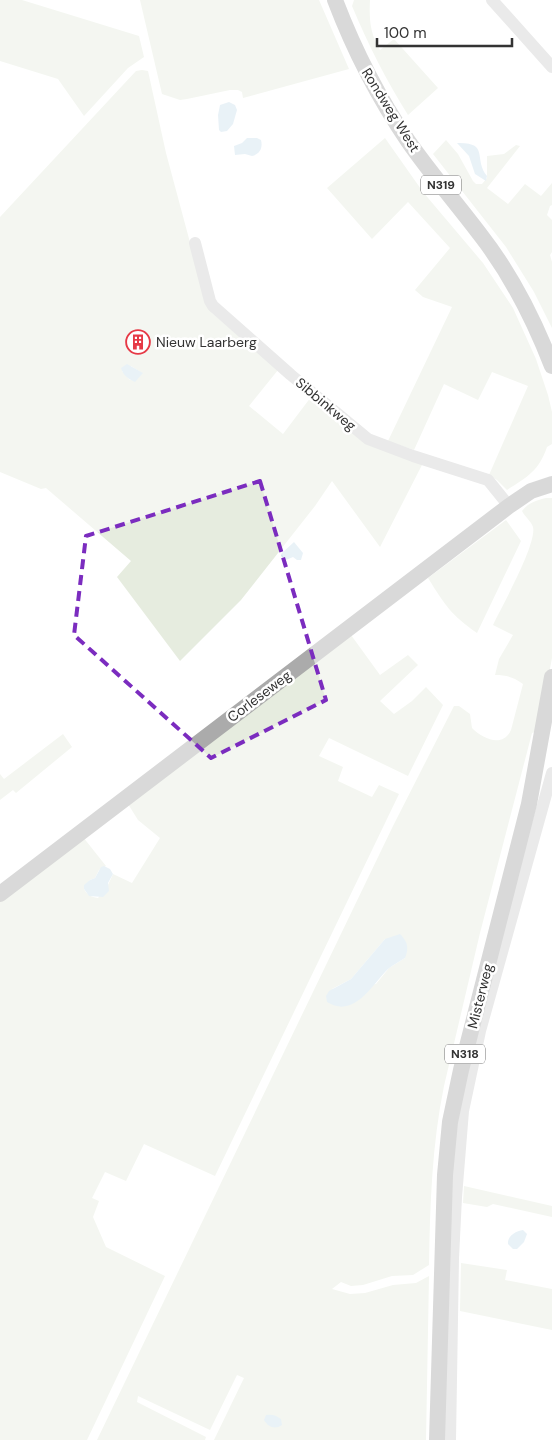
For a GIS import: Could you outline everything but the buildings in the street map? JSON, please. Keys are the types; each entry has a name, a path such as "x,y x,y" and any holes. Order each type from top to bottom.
{"main road":[{"name":"Rondweg West","path":"335,0 354,46 390,113 430,172 483,238 515,286 540,336 552,366"},
{"name":"Corleseweg","path":"0,894 514,503 531,491 552,484"},
{"name":"Corleseweg","path":"514,503 552,494"},
{"name":"Misterweg","path":"437,1440 445,1174 450,1122 461,1070 529,804 552,677"}],"street":[{"path":"492,0 552,67"},
{"name":"Sibbinkweg","path":"195,244 207,291 213,306 321,400 368,438 413,456 488,480 514,503"},
{"name":"Misterweg","path":"450,1440 453,1258 463,1111 480,1031 552,773"}],"highlighted area":[{"path":"260,481 326,700 211,758 74,635 86,536"}],"shaded area":[{"path":"0,0 22,0 139,36 144,57 128,68 84,116 58,79 0,61"},
{"path":"140,0 319,0 349,69 243,98 242,92 230,90 180,100 162,94"},
{"path":"354,0 370,0 371,26 380,50 394,39 438,88 408,115 364,34 352,6"},
{"path":"136,71 148,71 166,153 206,302 212,313 278,370 249,406 283,434 311,397 348,429 423,463 380,547 332,481 315,506 241,600 180,661 117,577 131,561 46,488 41,489 0,472 0,217","holes":["131,366 142,373 130,380 122,371"]},
{"path":"385,138 423,192 483,263 513,308 536,359 552,412 552,444 547,447 532,473 507,490 489,475 528,386 492,372 478,400 444,384 414,450 388,441 452,307 423,297 415,290 450,248 408,202 372,239 327,188"},
{"path":"446,140 458,154 476,184 482,184 487,178 487,156 504,154 516,145 520,146 487,188 508,204 525,184 541,196 552,183 552,205 547,215 552,220 552,252 550,255 552,262 552,328 534,292 506,247 433,154"},
{"path":"546,498 552,498 552,658 538,731 532,733 480,933 444,1086 434,1152 429,1265 413,1275 392,1276 363,1285 351,1286 341,1282 332,1289 350,1294 365,1293 393,1285 416,1283 429,1276 426,1440 214,1440 244,1378 237,1375 210,1430 138,1396 137,1402 206,1437 205,1440 97,1440 393,826 454,706 459,706 470,714 472,728 487,738 493,740 503,739 511,730 523,684 510,677 495,675 499,659 513,635 493,625 530,547 533,527 522,511 530,504","holes":["385,939 405,958 389,968 376,984 332,989 351,979"]},
{"path":"506,520 521,541 477,633 449,609 428,578"},
{"path":"351,635 380,675 408,655 418,665 380,701 394,714 412,701 426,687 443,705 408,776 329,738 319,756 343,767 338,781 372,797 379,785 399,794 215,1176 144,1144 126,1181 105,1172 92,1198 99,1201 93,1217 106,1247 165,1276 87,1440 0,1440 0,901 83,837 106,866 99,870 95,878 90,880 84,889 88,894 98,898 108,885 113,874 132,883 160,838 138,820 128,804"},
{"path":"63,734 72,747 16,793 13,790 0,800 0,774 4,779"},
{"path":"464,1186 552,1206 552,1217 493,1204 487,1207 463,1203"},
{"path":"461,1263 507,1270 505,1280 552,1289 552,1330 460,1311"}],"water":[{"path":"229,102 235,105 237,110 233,124 227,131 221,132 219,130 218,115 220,105"},
{"path":"247,138 261,140 262,146 260,150 252,156 245,154 235,155 234,146 242,143"},
{"path":"457,143 474,145 479,153 483,170 487,176 486,181 475,174 469,156"},
{"path":"127,364 143,373 135,382 126,376 121,368"},
{"path":"294,542 303,553 301,560 293,557 286,560 281,556 282,553"},
{"path":"104,866 110,869 113,874 108,883 109,891 103,897 89,896 84,889 84,885 95,878 101,867"},
{"path":"400,934 407,945 405,958 388,969 362,998 354,1003 346,1006 337,1006 327,1002 326,996 329,991 351,979 385,939"},
{"path":"523,1230 527,1234 524,1242 517,1249 513,1249 508,1244 510,1236"},
{"path":"266,1415 274,1415 281,1419 282,1425 277,1427 270,1426 264,1420"}],"place":[{"name":"Nieuw Laarberg","path":"138,342"}]}
